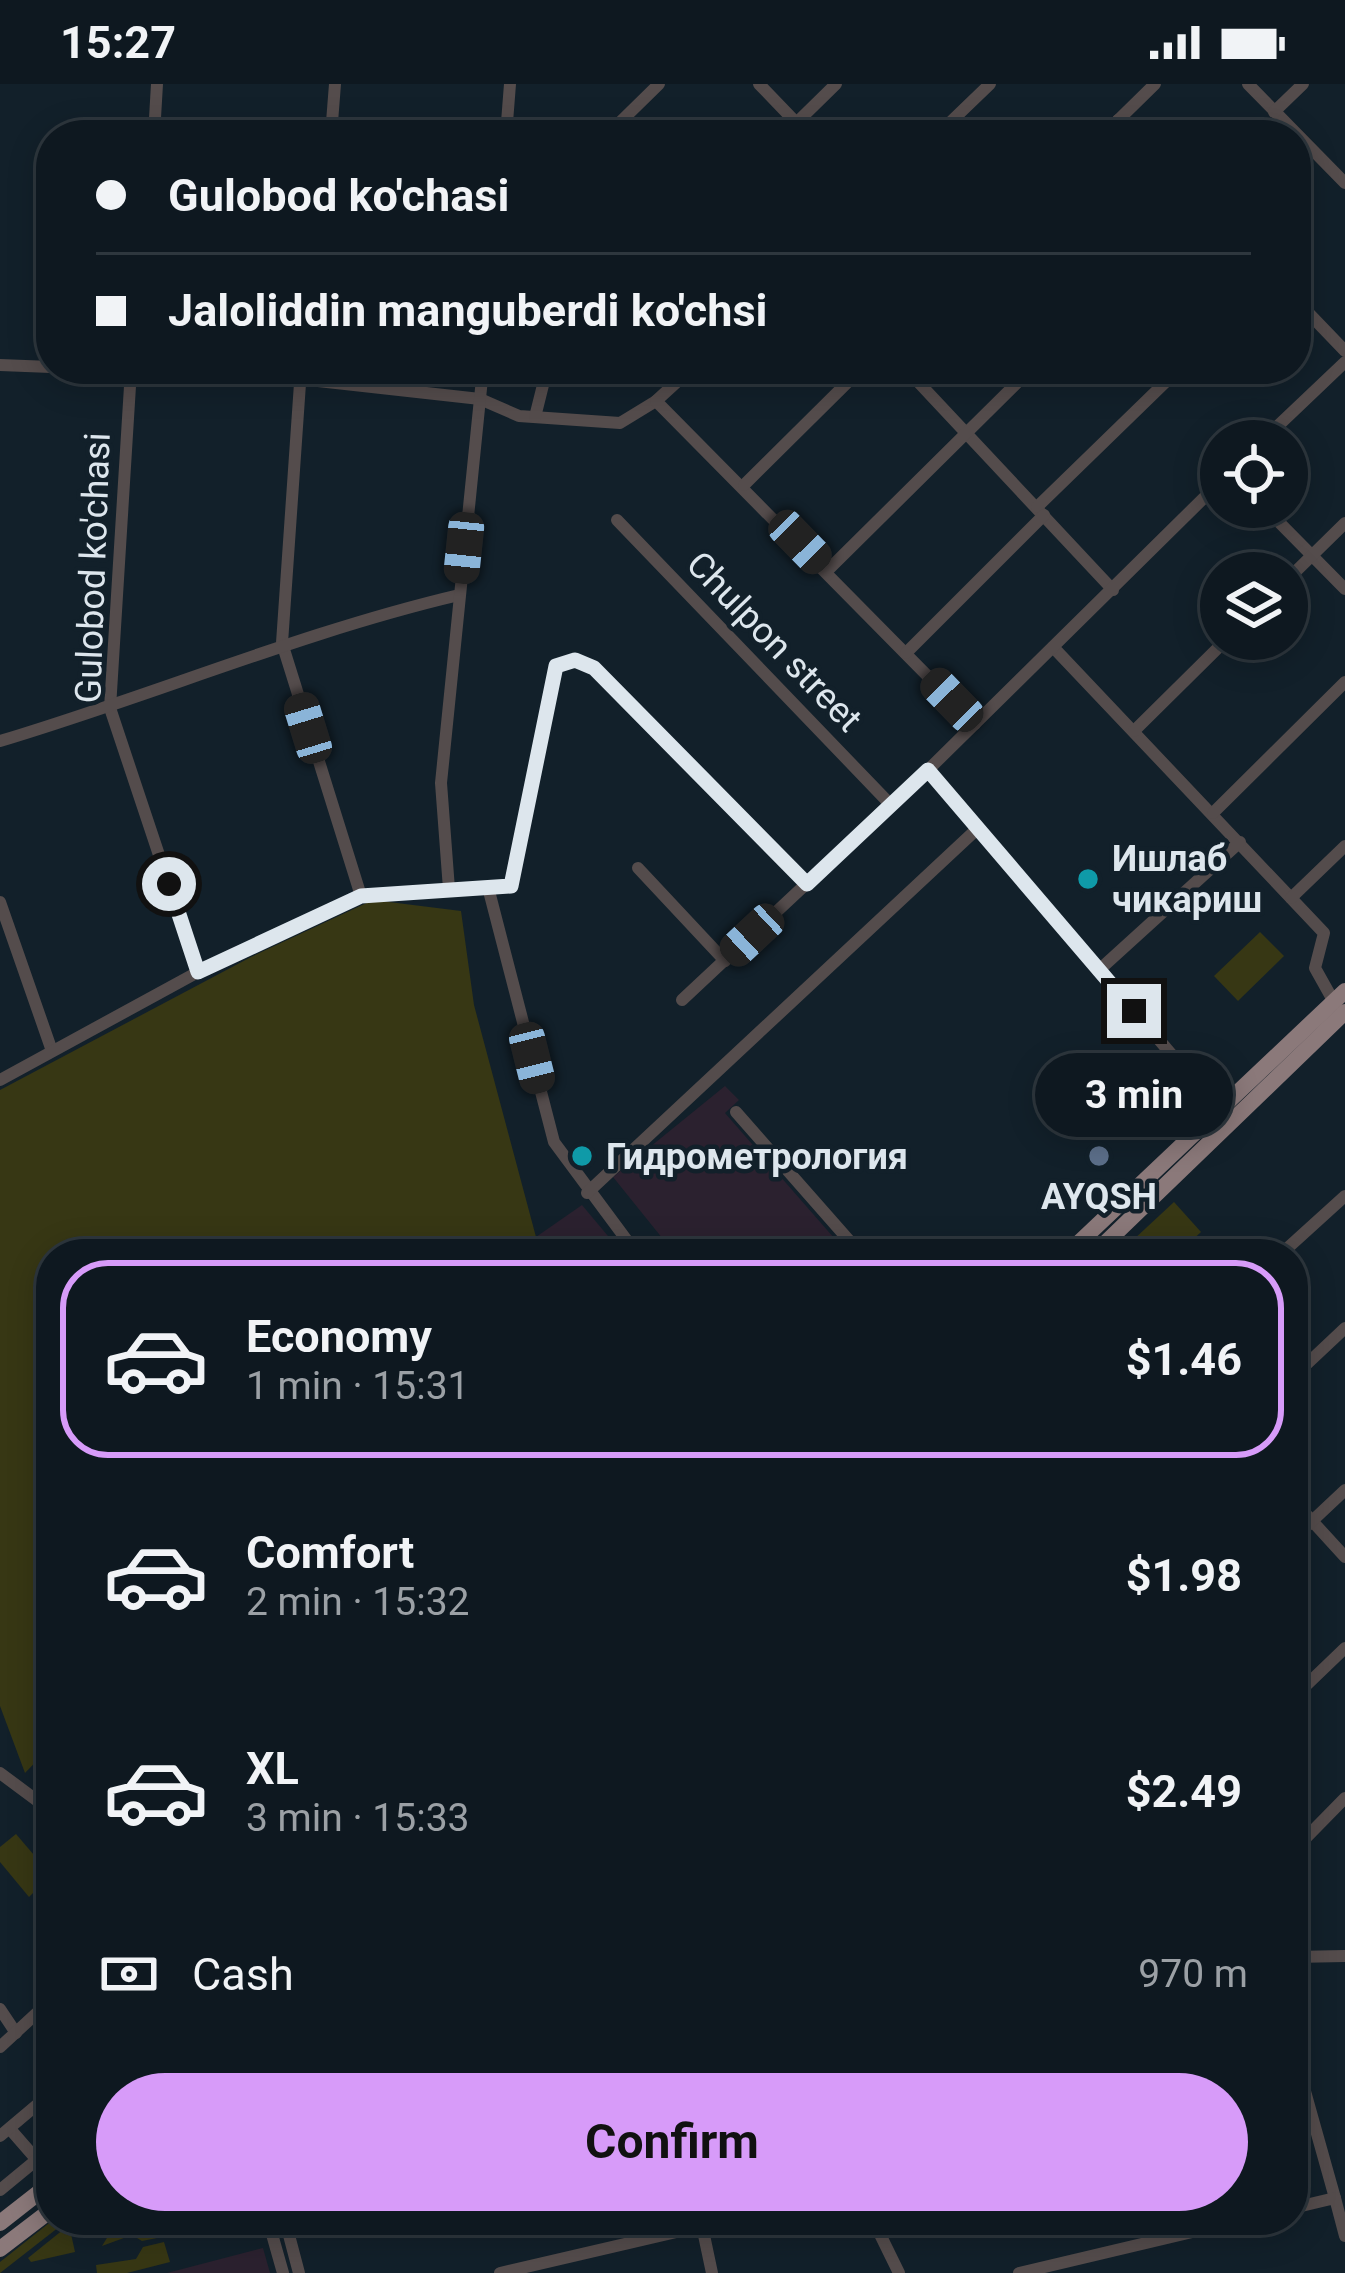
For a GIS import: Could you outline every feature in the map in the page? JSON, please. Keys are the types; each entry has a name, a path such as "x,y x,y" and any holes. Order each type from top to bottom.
{"main road":[{"path":"1083,1239 1341,1002"},
{"path":"1109,1239 1341,1002"},
{"path":"0,2223 36,2195"},
{"path":"0,2249 36,2221"}],"street":[{"path":"155,120 157,84"},
{"path":"332,120 335,84"},
{"path":"507,120 510,84"},
{"path":"622,120 659,84"},
{"path":"759,84 793,120"},
{"path":"799,120 836,84"},
{"path":"953,120 991,84"},
{"path":"1118,120 1155,84"},
{"path":"1248,84 1282,120"},
{"path":"1274,112 1303,84"},
{"path":"1311,149 1345,183"},
{"path":"1311,316 1345,351"},
{"path":"1284,420 1345,362"},
{"path":"0,365 36,366"},
{"name":"Gulobod ko'chasi","path":"135,384 110,708 198,972"},
{"path":"299,384 282,644 361,896"},
{"path":"372,384 480,399 535,417 620,424 675,384"},
{"path":"449,889 441,783 482,384"},
{"path":"535,417 543,384"},
{"path":"744,485 846,384"},
{"path":"920,384 1113,590"},
{"path":"828,570 1015,384"},
{"path":"906,652 1164,384"},
{"path":"656,401 828,570 975,724"},
{"path":"682,1000 928,770 1200,502"},
{"name":"Chulpon street","path":"617,520 889,803"},
{"path":"1308,559 1345,523"},
{"path":"1284,528 1345,589"},
{"path":"0,741 110,708 282,644 460,595"},
{"path":"1053,647 1324,933 1316,968 1341,1002"},
{"path":"0,1080 198,972 361,896 511,886 556,666 575,660 594,668 807,884"},
{"path":"1134,731 1206,660"},
{"path":"1213,813 1345,682"},
{"path":"928,770 1220,1111"},
{"path":"587,1193 977,829"},
{"path":"1098,971 1240,842"},
{"path":"1291,898 1345,846"},
{"path":"638,868 725,961"},
{"path":"489,890 554,1142 625,1239"},
{"path":"0,902 52,1051"},
{"path":"736,1112 848,1239"},
{"path":"1298,1239 1345,1196"},
{"path":"1308,1363 1345,1328"},
{"path":"1308,1525 1345,1490"},
{"path":"1308,1517 1345,1557"},
{"path":"1308,1684 1345,1648"},
{"path":"3,1780 36,1801"},
{"path":"1308,1836 1345,1798"},
{"path":"1308,1957 1345,1956"},
{"path":"0,2009 16,2033"},
{"path":"0,2047 36,2014"},
{"path":"36,2109 5,2132 36,2159"},
{"path":"1308,2116 1345,2236"},
{"path":"2,2184 36,2161"},
{"path":"1308,2204 1335,2198"},
{"path":"272,2235 283,2273"},
{"path":"289,2235 299,2273"},
{"path":"500,2273 653,2235"},
{"path":"704,2235 712,2273"},
{"path":"880,2235 899,2273"},
{"path":"1019,2273 1180,2235"}],"shaded area":[{"path":"373,900 461,911 474,1005 536,1237 36,1239 36,1762 25,1773 0,1706 0,1090 251,957"},
{"path":"1260,932 1284,956 1238,1001 1214,976"},
{"path":"725,1086 739,1100 725,1113 835,1239 663,1239 613,1177"},
{"path":"1174,1202 1201,1232 1193,1239 1134,1239"},
{"path":"582,1205 610,1239 534,1239"},
{"path":"16,1834 36,1857 36,1890 29,1897 0,1862 0,1847"},
{"path":"36,2233 49,2235 0,2273 0,2262"},
{"path":"57,2235 71,2235 75,2252 31,2262 28,2258"},
{"path":"109,2235 132,2235 102,2246"},
{"path":"132,2235 162,2237 142,2241"},
{"path":"164,2242 170,2262 127,2273 97,2273 96,2265 136,2259 143,2247"},
{"path":"263,2248 270,2273 167,2273"}],"place":[{"name":"Ишлаб чикариш","path":"1088,879"},
{"name":"Гидрометрология","path":"582,1156"},
{"name":"AYQSH","path":"1099,1156"}],"route":[{"path":"169,884 198,972 361,896 511,886 556,666 575,660 594,668 807,884 928,770 1134,1011"}]}
